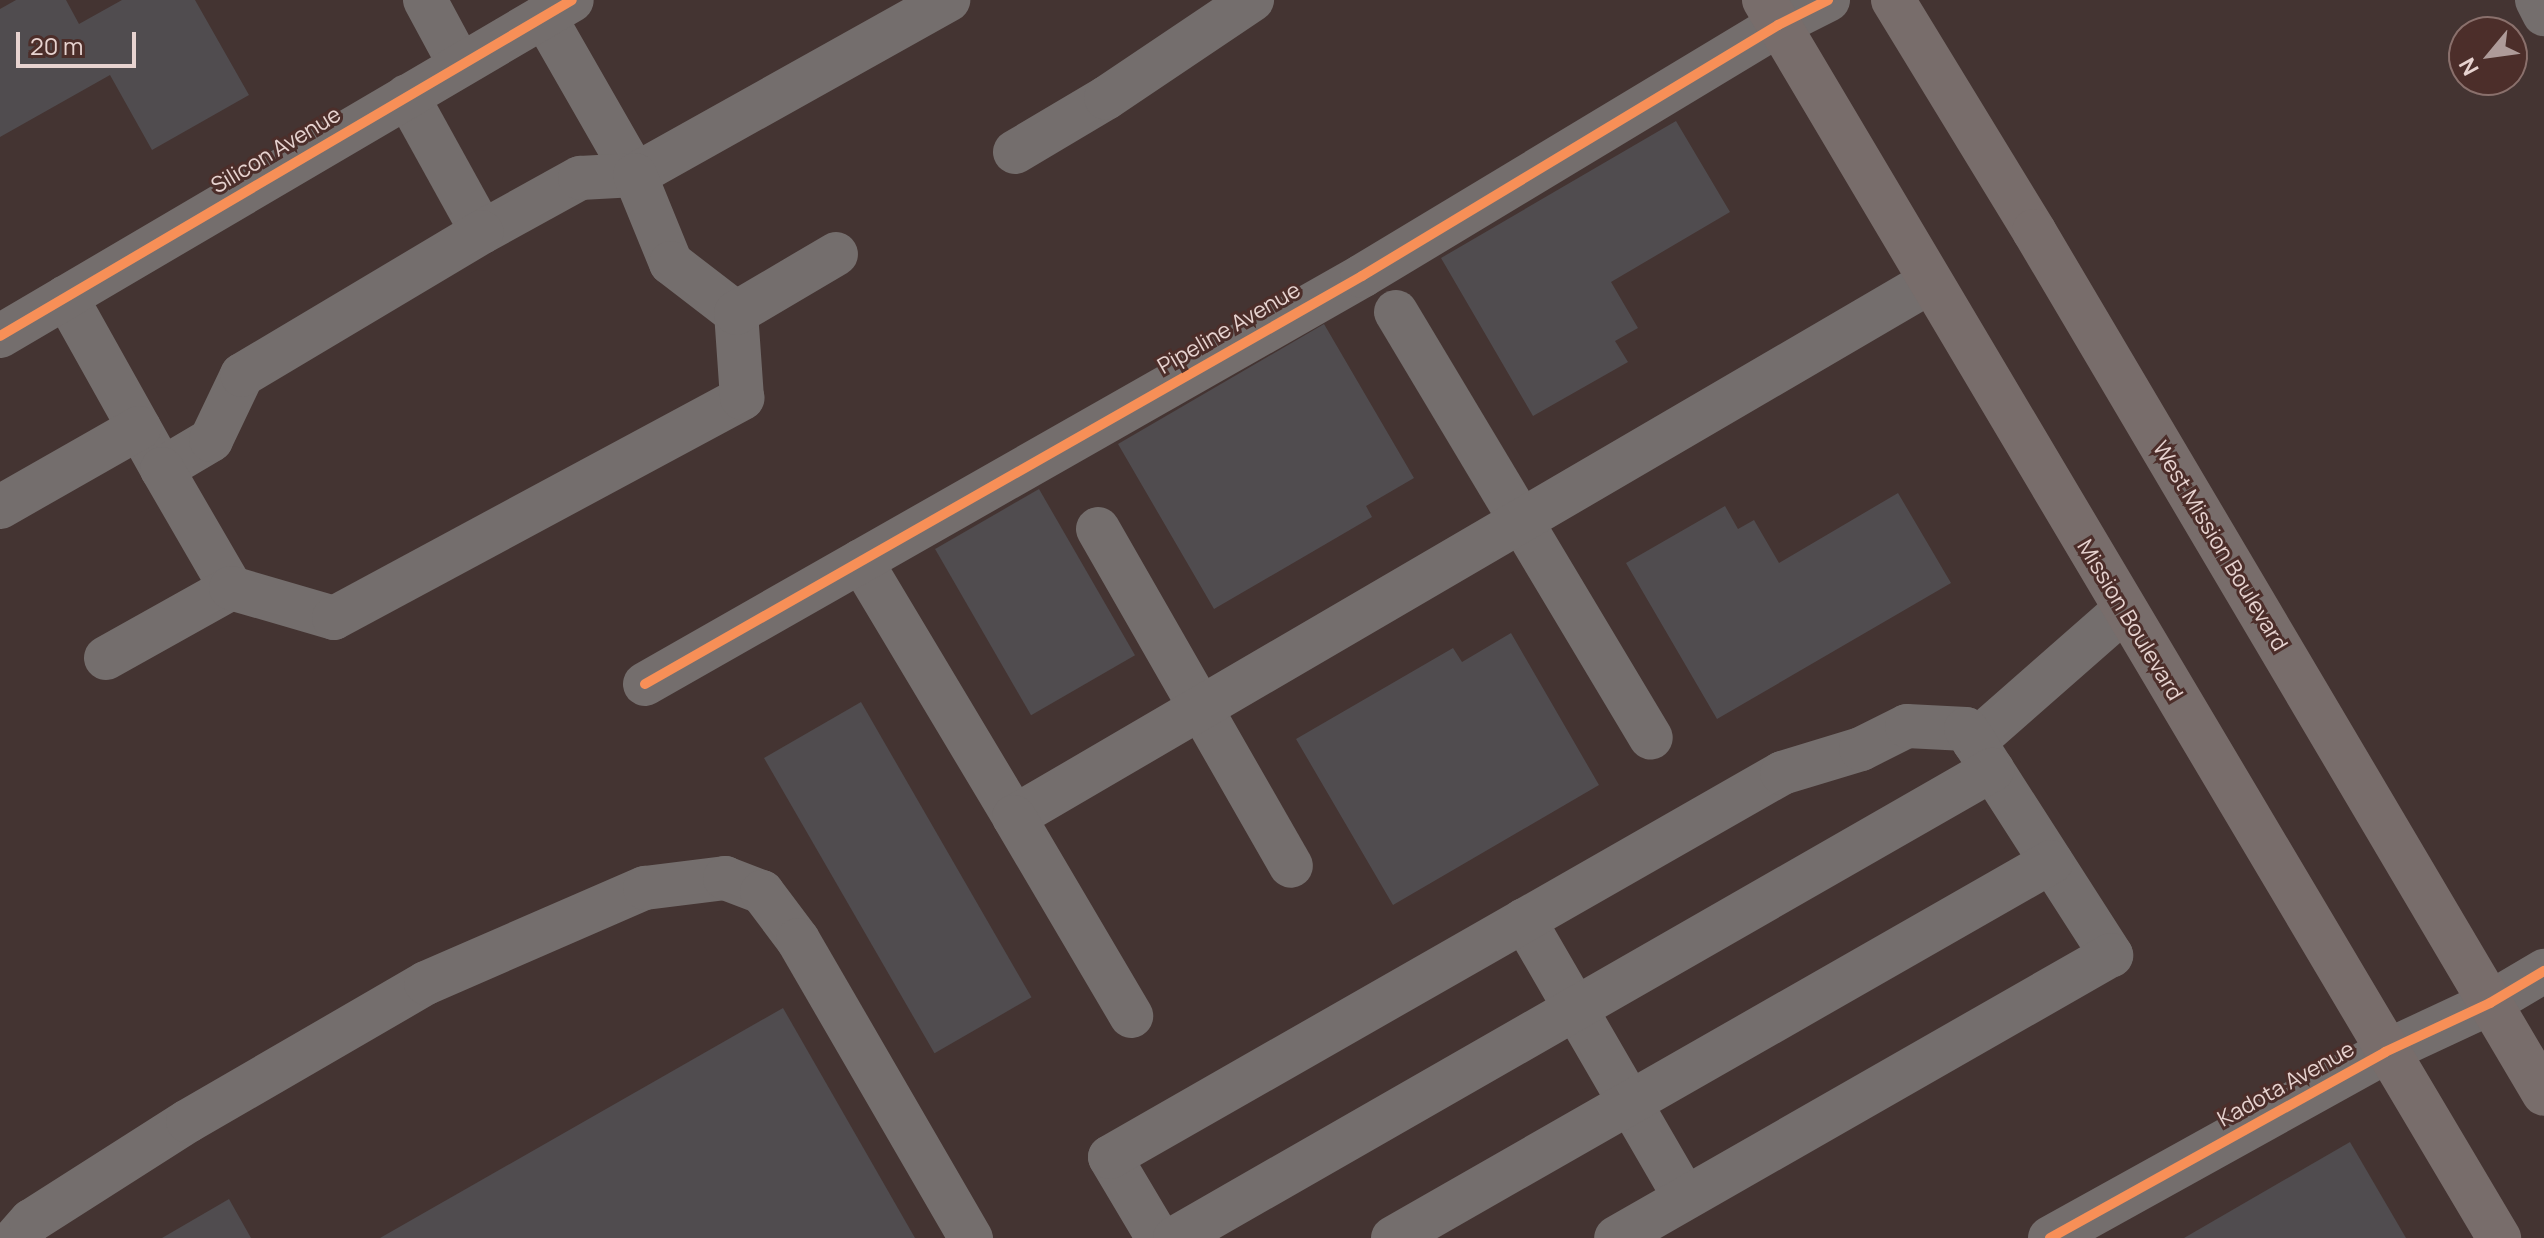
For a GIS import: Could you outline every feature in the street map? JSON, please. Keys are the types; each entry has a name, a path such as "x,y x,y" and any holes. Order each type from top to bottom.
{"main road":[{"name":"West Mission Boulevard","path":"1893,0 2034,231 2544,1094"},
{"name":"Mission Boulevard","path":"1771,13 2385,1052 2499,1238"}],"street":[{"path":"425,0 460,65"},
{"path":"162,469 211,440 242,375 482,232 580,178 635,175 948,0"},
{"path":"1015,152 1118,90 1252,0"},
{"name":"Pipeline Avenue","path":"645,684 1362,276 1771,13 1828,0"},
{"path":"2537,0 2544,14"},
{"path":"66,297 231,588 334,618 742,398 736,313 671,263 635,175 558,8"},
{"name":"Silicon Avenue","path":"0,336 558,8"},
{"path":"407,96 482,232"},
{"path":"736,313 836,254"},
{"path":"1014,817 1930,282"},
{"path":"1396,312 1651,738"},
{"path":"0,507 139,428"},
{"path":"1098,529 1291,866"},
{"path":"861,561 1131,1016"},
{"path":"106,658 231,588"},
{"path":"1175,1238 1575,1008 1983,756 2124,610"},
{"path":"1158,1238 1110,1157 1782,773 1861,749 1907,726 1966,729 2111,955 1616,1238"},
{"path":"1393,1238 2051,862"},
{"path":"16,1238 31,1221 188,1121 426,983 645,888 725,878 762,892 798,940 971,1238"},
{"path":"1524,920 1685,1198"},
{"name":"Kadota Avenue","path":"2050,1238 2385,1052 2490,1003 2544,971"}],"building":[{"path":"16,0 66,0 79,24 122,0 195,0 249,95 152,150 110,75 0,137 0,9"},
{"path":"1676,121 1730,212 1611,282 1638,328 1615,341 1628,362 1533,416 1441,258"},
{"path":"1324,324 1414,478 1366,506 1372,517 1214,609 1118,444"},
{"path":"1039,489 1135,655 1031,715 935,549"},
{"path":"1898,493 1951,583 1717,719 1626,563 1725,506 1738,529 1754,520 1779,563"},
{"path":"1511,633 1599,785 1393,905 1296,739 1453,648 1462,662"},
{"path":"861,702 1032,997 935,1053 764,758"},
{"path":"783,1008 915,1238 380,1238"},
{"path":"2350,1142 2406,1238 2184,1238"},
{"path":"229,1199 251,1238 162,1238"}],"cycle path":[{"path":"0,336 572,0"},
{"path":"645,684 1362,276 1778,25 1828,0"},
{"path":"2050,1238 2385,1052 2490,1003 2544,971"}]}
